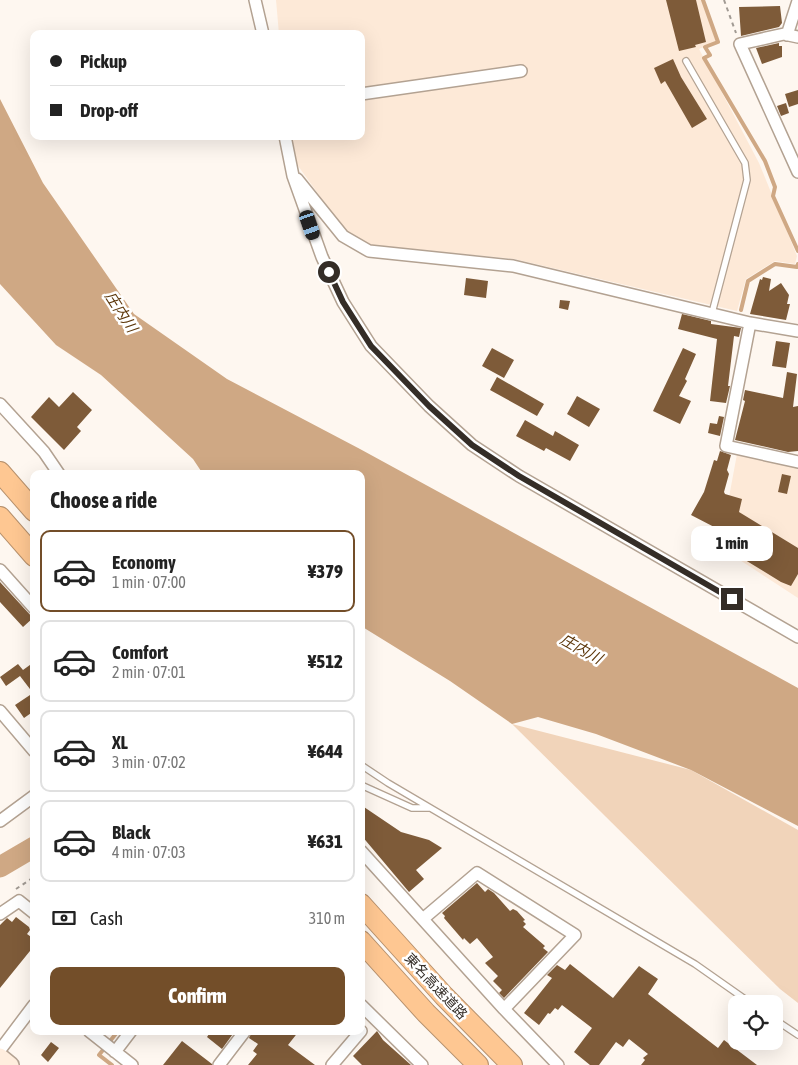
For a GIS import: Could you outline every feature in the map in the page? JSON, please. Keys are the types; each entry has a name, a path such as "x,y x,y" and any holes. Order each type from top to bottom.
{"highway":[{"path":"0,472 30,506"},
{"path":"0,517 30,551"},
{"path":"0,535 30,566"},
{"name":"東名高速道路","path":"365,908 444,996 512,1065"},
{"name":"東名高速道路","path":"365,945 426,1013 478,1065"}],"street":[{"path":"256,0 262,30"},
{"path":"798,1 793,36 740,44 798,172"},
{"path":"365,93 521,71"},
{"path":"286,140 293,176 322,257 343,302 378,353 458,432 472,445 519,476 798,637"},
{"path":"293,176 301,182 343,236 369,251 513,266 750,323 798,331"},
{"path":"750,323 726,446 798,462"},
{"path":"0,404 44,452 56,470"},
{"path":"0,570 30,604"},
{"path":"0,711 30,745"},
{"path":"0,821 30,799"},
{"path":"365,854 555,1064"},
{"path":"424,918 477,873 575,935 504,1009"},
{"path":"0,914 19,901 30,910"},
{"path":"0,1050 30,1010"},
{"path":"365,1010 422,1065"},
{"path":"365,1026 372,1018"},
{"path":"94,1035 132,1065"},
{"path":"114,1051 128,1035"},
{"path":"219,1065 242,1035"},
{"path":"332,1065 358,1035"},
{"path":"0,1056 11,1065"}],"lane":[{"path":"686,61 745,164 747,180 712,313"},
{"path":"365,767 695,964 739,995"},
{"path":"365,787 412,808 431,808"},
{"path":"783,1025 798,1035"}],"path":[{"path":"724,0 740,44"},
{"path":"14,891 30,880"}],"shaded area":[{"path":"276,0 702,0 716,42 699,49 759,163 797,256 795,264 775,261 746,279 737,311 514,259 371,245 347,234 296,163 291,140 365,140 365,30 279,30"},
{"path":"737,454 798,467 798,598 729,553 750,519 727,508"},
{"path":"512,724 691,770 798,830 798,1003 780,989"}],"water":[{"name":"庄内川","path":"0,99 43,183 134,314 227,379 360,449 798,688 798,826 691,770 596,734 538,717 512,724 450,681 365,628 365,470 200,470 193,459 101,375 56,345 0,284"}],"building":[{"path":"666,0 696,0 706,42 695,45 696,47 679,51"},
{"path":"780,6 782,23 779,27 741,36 739,7"},
{"path":"779,43 779,46 782,46 782,57 762,64 756,48"},
{"path":"673,59 681,77 707,119 692,128 665,81 661,84 654,68"},
{"path":"798,90 798,104 789,107 785,94"},
{"path":"786,103 789,113 781,116 777,106"},
{"path":"763,277 771,279 769,291 781,283 789,295 787,304 790,304 786,320 750,314 760,279 762,280"},
{"path":"466,278 488,281 486,298 464,295"},
{"path":"560,300 570,301 568,310 559,308"},
{"path":"682,314 711,321 711,324 741,328 739,337 734,336 728,386 730,386 726,403 710,401 717,339 678,329"},
{"path":"776,341 790,343 786,368 772,366"},
{"path":"492,348 514,360 504,378 482,366"},
{"path":"683,348 696,354 685,379 687,381 679,396 691,401 680,424 653,411"},
{"path":"787,372 797,374 793,407 798,406 798,451 788,452 735,440 745,401 743,400 745,390 783,398"},
{"path":"497,377 544,404 537,416 490,390"},
{"path":"73,392 92,410 77,427 81,431 64,450 31,417 49,397 59,407"},
{"path":"577,396 600,409 589,427 567,414"},
{"path":"719,416 724,417 720,436 708,433 710,423 717,424"},
{"path":"525,420 553,436 555,431 579,445 570,461 546,448 544,451 516,436"},
{"path":"720,451 731,455 727,470 729,474 724,492 725,494 742,499 739,512 798,548 798,574 791,586 781,582 714,541 718,529 691,515 704,492 714,460 717,461"},
{"path":"782,474 791,476 787,494 778,492"},
{"path":"0,582 30,615 30,621 23,627 0,602"},
{"path":"18,664 23,670 30,665 30,689 20,676 6,686 0,677"},
{"path":"30,695 30,714 24,718 15,705"},
{"path":"365,808 401,832 429,840 442,848 416,870 424,879 409,892 365,840"},
{"path":"477,883 485,892 488,889 494,893 510,911 513,909 517,911 525,920 523,921 526,924 523,927 545,946 543,948 548,952 504,998 499,993 502,990 493,981 498,976 485,963 493,957 477,938 470,944 464,938 463,940 442,913"},
{"path":"16,917 29,927 30,930 27,934 30,936 30,951 0,988 0,925 7,918 12,922"},
{"path":"570,964 613,998 639,966 658,979 648,994 718,1048 724,1040 728,1043 728,1050 737,1050 757,1065 641,1065 645,1060 643,1058 648,1054 629,1039 623,1047 616,1042 599,1065 590,1065 574,1052 592,1028 562,1005 558,1010 555,1008 550,1014 548,1013 539,1025 524,1013 552,978 547,975 557,965 565,970"},
{"path":"377,1031 383,1040 411,1065 362,1065 353,1056"},
{"path":"208,1035 232,1035 222,1049 207,1037"},
{"path":"250,1035 296,1035 288,1045 315,1065 248,1065 257,1054 253,1051 258,1044 249,1038"},
{"path":"182,1041 212,1064 212,1065 163,1065"},
{"path":"51,1042 59,1048 48,1062 41,1055"}],"waterway":[{"path":"703,0 718,42 705,47 710,55 704,58 765,161 775,187 773,196 798,251"},
{"path":"741,310 748,281 775,264 797,267 798,264"},
{"path":"0,867 30,849"},
{"path":"112,1065 99,1055 115,1035"}],"route":[{"path":"329,272 343,302 371,346 429,406 472,445 519,476 732,599"}]}
